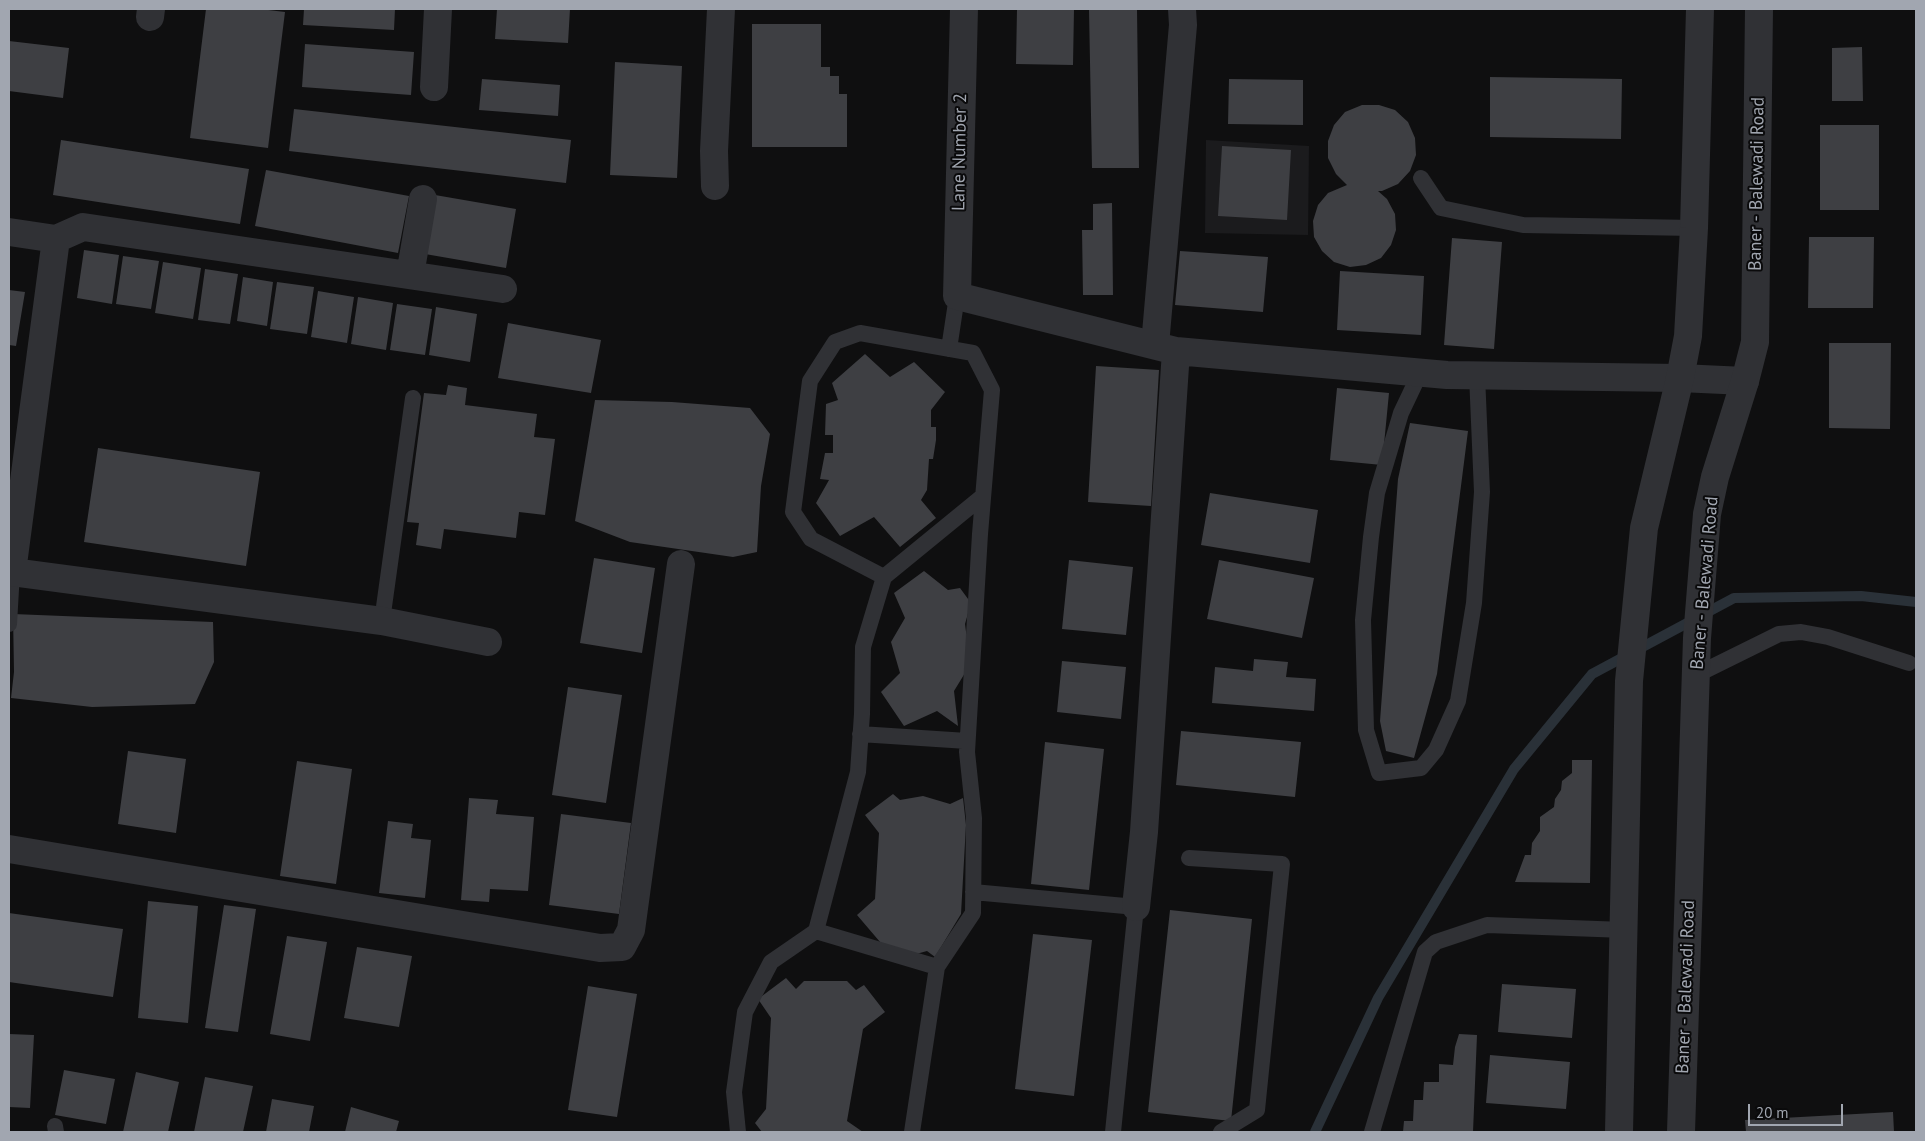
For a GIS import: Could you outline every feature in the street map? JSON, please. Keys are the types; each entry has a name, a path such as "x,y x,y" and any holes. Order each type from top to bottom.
{"street":[{"path":"434,87 438,9"},
{"path":"715,186 714,151 721,9"},
{"name":"Lane Number 2","path":"957,296 964,9"},
{"path":"1136,907 1144,832 1183,26 1182,9"},
{"path":"1620,1132 1629,681 1644,528 1680,378 1688,336 1694,228 1700,9"},
{"name":"Baner - Balewadi Road","path":"1681,1132 1697,638 1705,533 1715,477 1755,342 1759,9"},
{"path":"410,275 423,199"},
{"path":"9,232 56,239 83,227 503,289"},
{"path":"56,239 12,572 382,621 488,642"},
{"path":"957,296 1166,348 1420,373 1745,381"},
{"path":"9,849 600,948 622,947 631,930 681,564"}],"lane":[{"path":"1421,178 1441,208 1523,225 1694,228"},
{"path":"949,348 957,296"},
{"path":"884,577 811,539 793,512 810,381 835,342 860,333 973,353 992,390 983,496 967,752 974,818 973,913 937,967 912,1132"},
{"path":"1420,373 1401,413 1377,494 1370,546 1363,620 1366,730 1379,773 1421,768 1436,750 1458,701 1474,603 1482,492 1477,375"},
{"path":"382,621 413,398"},
{"path":"738,1132 734,1092 745,1012 771,962 816,931 858,772 863,647 884,577 983,496"},
{"path":"9,624 12,572"},
{"path":"1696,675 1779,634 1801,632 1828,637 1909,663"},
{"path":"860,734 968,741"},
{"path":"1189,858 1282,864 1258,1110 1221,1132"},
{"path":"974,892 1136,907 1113,1132"},
{"path":"1372,1132 1425,952 1436,942 1487,925 1625,930"},
{"path":"816,931 937,967"}],"shaded area":[{"path":"1206,140 1309,146 1308,235 1205,233"}],"building":[{"path":"206,9 260,9 285,12 268,148 190,138"},
{"path":"304,9 395,9 394,30 303,25"},
{"path":"497,9 570,9 568,43 495,39"},
{"path":"1017,9 1074,9 1073,65 1016,64"},
{"path":"1089,9 1137,9 1139,168 1092,168"},
{"path":"752,24 821,24 821,67 830,67 830,76 839,76 839,94 847,94 847,147 752,147"},
{"path":"9,41 69,48 63,98 9,91"},
{"path":"305,44 414,52 411,95 302,87"},
{"path":"1862,47 1863,101 1832,101 1832,48"},
{"path":"615,62 682,66 677,178 610,175"},
{"path":"1490,77 1622,79 1621,139 1490,137"},
{"path":"482,79 560,85 558,116 479,110"},
{"path":"1229,79 1303,80 1303,125 1228,124"},
{"path":"1362,105 1379,105 1395,110 1408,122 1415,138 1416,155 1410,171 1398,184 1378,191 1387,199 1395,214 1396,230 1391,245 1381,258 1366,265 1350,267 1334,262 1322,251 1314,237 1313,221 1318,205 1328,193 1347,185 1336,174 1328,158 1328,141 1334,125 1345,112"},
{"path":"294,109 571,140 566,183 289,151"},
{"path":"1820,125 1879,125 1879,210 1820,210"},
{"path":"61,140 249,169 240,224 53,195"},
{"path":"1222,146 1291,150 1287,220 1218,216"},
{"path":"266,170 409,196 398,253 255,226"},
{"path":"435,195 516,209 506,268 425,254"},
{"path":"1112,203 1113,295 1083,295 1082,230 1093,230 1093,204"},
{"path":"1809,237 1874,237 1873,308 1808,308"},
{"path":"1452,238 1502,242 1494,349 1444,345"},
{"path":"84,250 119,255 112,304 77,298"},
{"path":"1180,251 1268,257 1263,312 1175,305"},
{"path":"123,256 159,261 151,309 116,304"},
{"path":"163,262 201,268 193,319 155,313"},
{"path":"205,269 238,274 230,324 198,320"},
{"path":"1340,271 1424,276 1421,335 1337,330"},
{"path":"243,277 273,282 267,326 237,321"},
{"path":"277,282 314,287 307,334 270,329"},
{"path":"9,290 25,292 16,346 9,345"},
{"path":"318,291 354,297 347,343 311,337"},
{"path":"358,297 393,303 386,350 351,344"},
{"path":"397,304 432,309 425,355 390,350"},
{"path":"436,307 477,314 470,362 429,355"},
{"path":"508,323 601,340 591,393 498,378"},
{"path":"1829,343 1891,343 1890,429 1829,428"},
{"path":"865,354 890,377 914,362 945,392 931,410 931,427 936,427 936,440 933,459 929,459 927,490 921,500 936,518 900,547 874,517 840,536 816,503 829,480 820,479 825,453 833,453 833,435 825,435 826,404 838,400 832,383"},
{"path":"1096,366 1159,370 1151,506 1088,502"},
{"path":"448,385 467,388 465,405 537,414 534,437 555,439 545,515 519,512 516,538 444,529 441,549 416,545 419,523 407,522 424,393 446,395"},
{"path":"1337,388 1389,393 1382,465 1330,460"},
{"path":"595,400 672,402 750,408 770,434 761,486 757,552 733,557 630,542 575,521"},
{"path":"1410,423 1468,431 1437,674 1414,758 1386,751 1380,721 1398,479"},
{"path":"98,448 260,472 246,566 84,542"},
{"path":"1210,493 1318,510 1310,563 1201,545"},
{"path":"594,558 655,568 642,653 580,643"},
{"path":"1069,560 1133,567 1126,635 1062,629"},
{"path":"1219,560 1314,578 1302,638 1207,619"},
{"path":"924,571 948,590 960,588 971,603 965,624 968,647 965,673 954,691 958,726 937,711 904,726 881,692 900,673 891,642 905,618 894,593"},
{"path":"13,614 213,622 214,662 195,704 92,707 11,698 14,672"},
{"path":"1254,659 1288,662 1286,677 1316,679 1314,711 1212,703 1215,667 1253,671"},
{"path":"1062,661 1126,667 1121,719 1057,712"},
{"path":"568,687 622,695 606,803 552,795"},
{"path":"1181,731 1301,742 1295,797 1176,785"},
{"path":"1045,742 1104,749 1089,890 1031,884"},
{"path":"128,751 186,759 176,833 118,824"},
{"path":"1572,760 1592,760 1590,883 1515,882 1525,855 1531,855 1532,843 1540,831 1540,817 1554,807 1555,799 1561,790 1562,781 1572,773"},
{"path":"297,761 352,769 336,884 280,876"},
{"path":"893,794 900,800 923,796 950,804 963,798 966,825 961,914 935,957 927,951 909,956 886,949 857,915 875,899 879,833 865,815"},
{"path":"469,798 498,800 496,814 534,817 528,891 490,889 489,902 461,900"},
{"path":"561,814 631,823 619,914 549,905"},
{"path":"388,821 413,824 411,838 431,840 425,898 379,893"},
{"path":"148,901 198,906 188,1023 138,1018"},
{"path":"224,905 256,909 238,1032 205,1028"},
{"path":"1170,910 1252,919 1231,1121 1148,1112"},
{"path":"9,913 123,929 113,997 9,982"},
{"path":"1033,934 1092,940 1074,1096 1015,1089"},
{"path":"287,936 327,942 310,1041 270,1034"},
{"path":"357,947 412,956 399,1027 344,1018"},
{"path":"786,978 796,989 804,981 847,981 856,990 864,985 885,1012 863,1029 847,1121 863,1132 762,1132 755,1123 766,1109 771,1018 758,999"},
{"path":"1502,984 1576,989 1572,1038 1498,1032"},
{"path":"588,986 637,994 617,1117 568,1110"},
{"path":"9,1034 34,1035 30,1108 9,1107"},
{"path":"1459,1034 1477,1035 1473,1132 1403,1132 1404,1121 1413,1121 1414,1100 1423,1100 1424,1082 1439,1082 1439,1064 1453,1065"},
{"path":"1490,1055 1570,1062 1566,1109 1486,1103"},
{"path":"64,1070 115,1079 106,1124 55,1115"},
{"path":"136,1072 179,1082 168,1132 123,1132"},
{"path":"205,1077 253,1086 243,1132 194,1132"},
{"path":"272,1099 314,1106 309,1132 266,1132"},
{"path":"351,1107 399,1121 396,1132 345,1132"},
{"path":"1893,1112 1894,1132 1746,1132 1745,1120"}],"waterway":[{"path":"1315,1132 1378,998 1514,769 1592,674 1734,598 1861,596 1916,602"}]}
